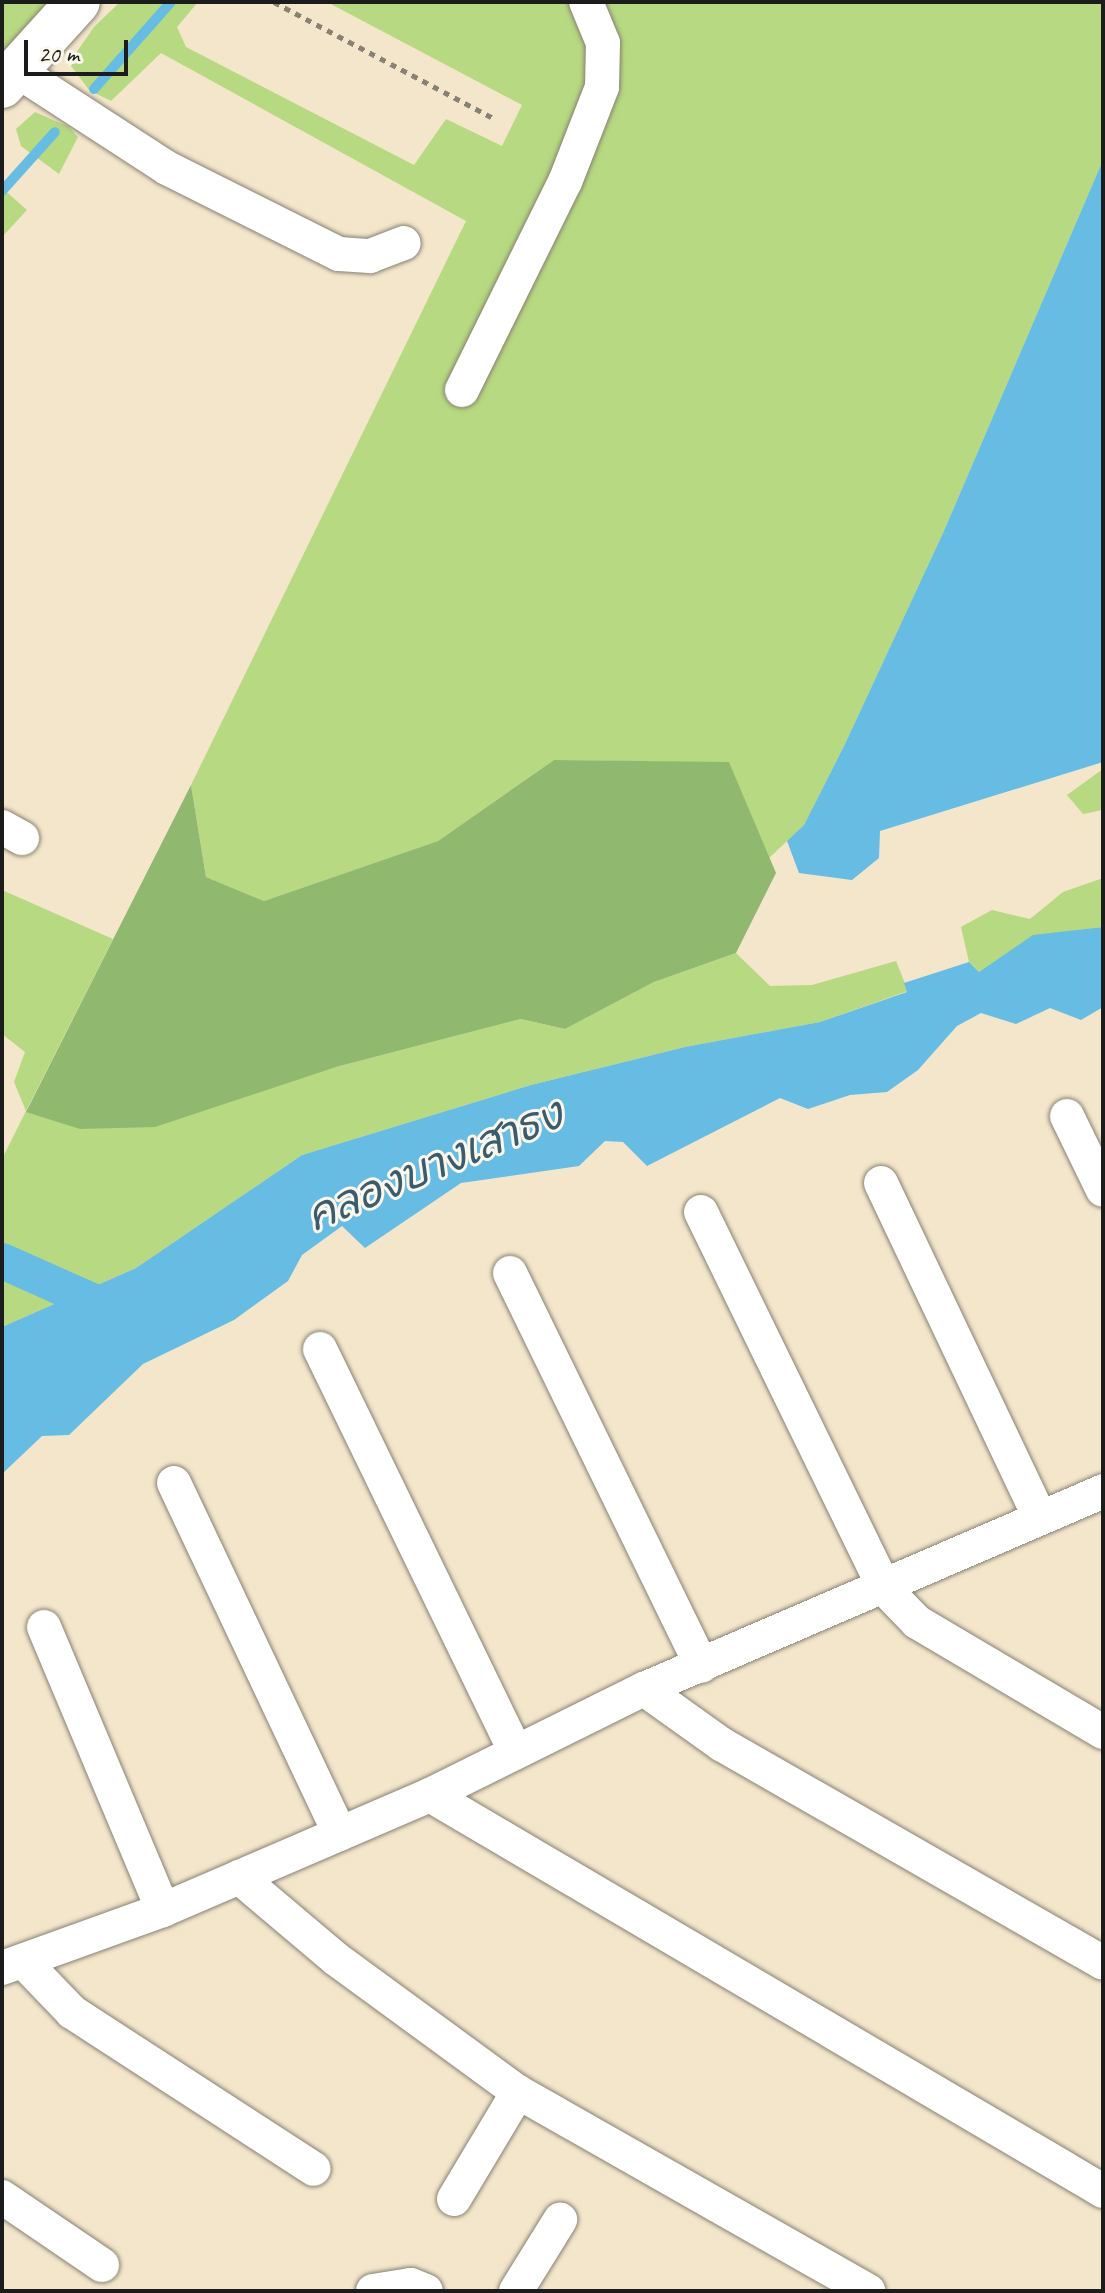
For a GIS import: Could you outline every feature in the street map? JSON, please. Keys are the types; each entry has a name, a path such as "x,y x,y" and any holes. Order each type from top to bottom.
{"main road":[{"path":"9,78 78,2"}],"street":[{"path":"462,390 565,182 602,87 603,43 586,2"},
{"path":"9,78 167,168 339,254 370,256 404,243"},
{"path":"1067,1116 1103,1190"},
{"path":"881,1183 1040,1518"},
{"path":"701,1212 885,1589 917,1622 1103,1732"},
{"path":"510,1273 702,1666"},
{"path":"320,1349 516,1752"},
{"path":"174,1483 340,1834"},
{"path":"13,1965 163,1910 340,1834 430,1795 644,1689 885,1589 1040,1518 1099,1498"},
{"path":"44,1627 163,1910"},
{"path":"644,1689 721,1744 1103,1963"},
{"path":"430,1795 1103,2191"},
{"path":"239,1877 336,1959 518,2092 868,2291"},
{"path":"13,1965 72,2012 314,2169"},
{"path":"454,2199 518,2092"},
{"path":"2,2197 102,2265"},
{"path":"516,2291 560,2220"},
{"path":"373,2291 411,2285 426,2291"}],"path":[{"path":"274,2 495,119"}],"green space":[{"path":"2,2 51,2 2,58"},
{"path":"120,2 198,2 177,27 186,47 414,165 446,119 502,146 522,105 327,2 1103,2 1103,160 943,533 845,744 804,825 769,858 729,763 554,760 438,841 264,901 206,877 191,785 466,221 161,53 111,101 89,90 69,63 94,27"},
{"path":"35,112 69,127 78,137 59,174 21,146 16,129"},
{"path":"2,188 27,210 2,237"},
{"path":"554,760 729,762 776,873 736,953 654,982 565,1029 521,1019 336,1067 155,1127 80,1129 26,1112 191,785 206,877 264,901 438,841"},
{"path":"1103,769 1103,810 1083,814 1067,795"},
{"path":"1103,878 1103,927 1033,936 979,972 969,962 961,927 992,910 1030,919 1063,892"},
{"path":"2,890 113,939 26,1111 14,1082 25,1052 2,1034"},
{"path":"736,953 770,986 812,985 896,961 908,991 820,1022 685,1047 531,1085 302,1155 136,1268 2,1327 2,1159 26,1111 336,1067 521,1019 565,1029 654,982"}],"water":[{"path":"1103,160 1103,762 880,831 879,858 852,880 799,873 787,841 804,825 943,533"},
{"name":"คลองบางเสาธง","path":"1103,927 1103,1007 1081,1020 1050,1008 1016,1024 981,1013 957,1026 918,1070 887,1092 850,1095 808,1109 780,1098 647,1166 623,1142 605,1141 579,1166 461,1183 365,1248 342,1226 302,1255 288,1281 234,1320 143,1364 69,1435 42,1436 2,1474 2,1327 136,1268 302,1155 531,1085 685,1047 820,1022 907,992 904,983 969,962 979,972 1033,935"}],"waterway":[{"path":"94,89 171,2"},
{"path":"2,191 55,132"},
{"path":"2,1261 119,1313"}]}
